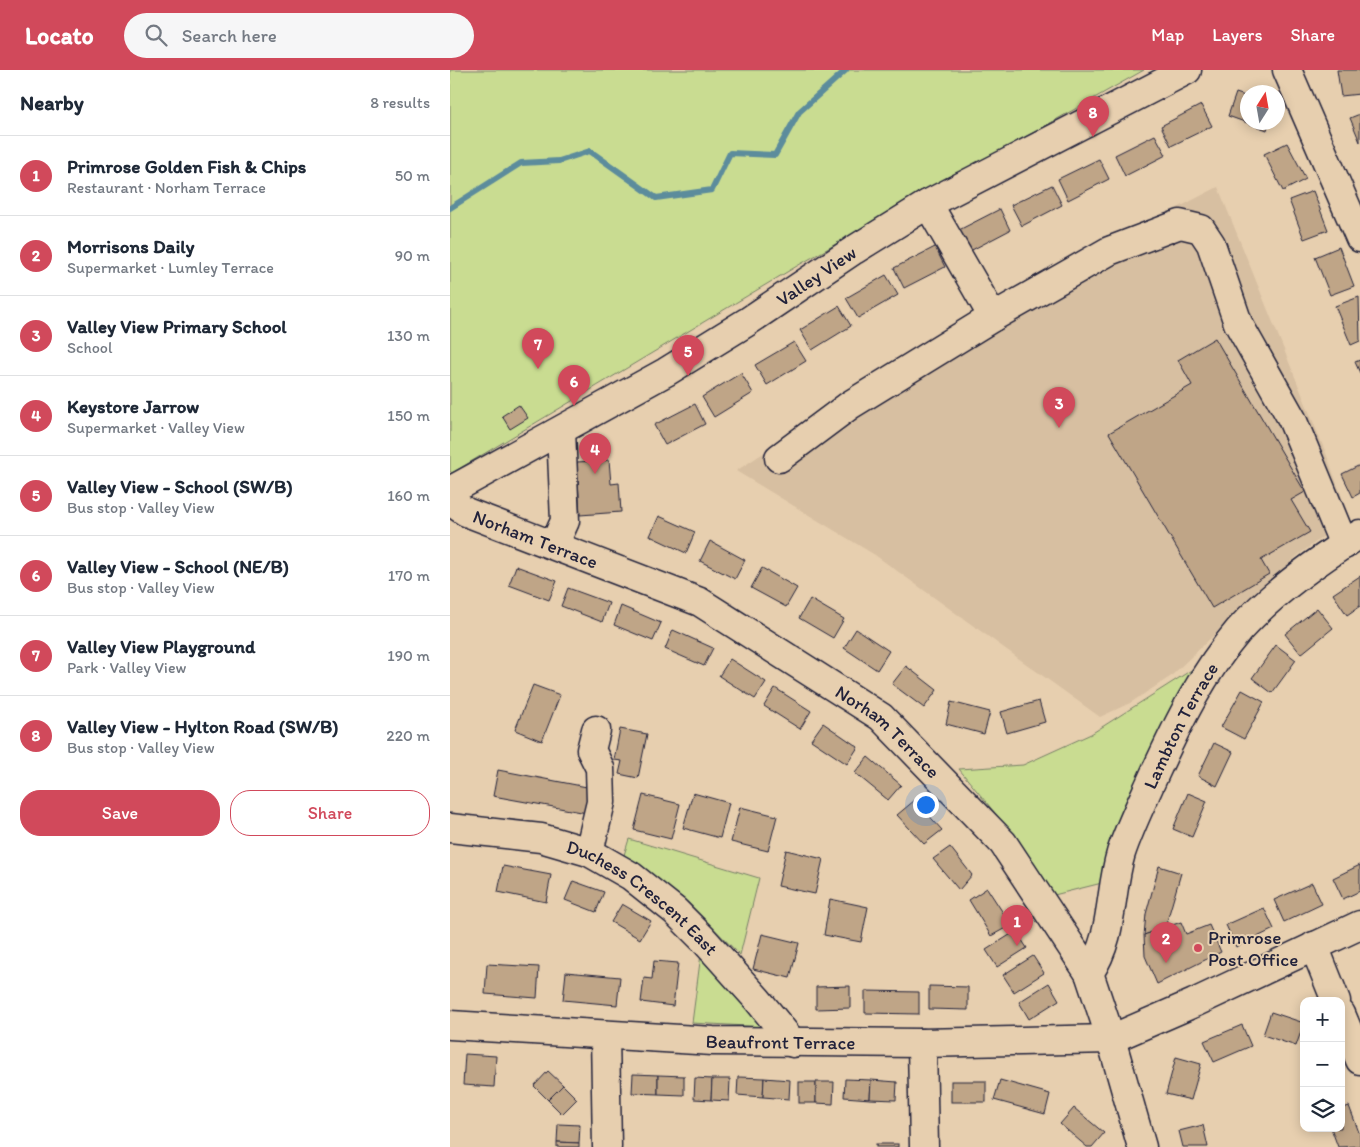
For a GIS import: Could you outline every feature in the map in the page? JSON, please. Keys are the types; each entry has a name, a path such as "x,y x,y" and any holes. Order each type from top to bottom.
{"street":[{"name":"Valley View","path":"450,491 666,372 747,322 854,250 928,204 1186,70"},
{"path":"1287,70 1360,238"},
{"path":"928,204 993,317"},
{"path":"779,458 850,405 993,317 1109,251 1180,224 1201,229 1211,244 1238,323 1292,419 1352,539"},
{"path":"554,545 565,521 561,431"},
{"name":"Norham Terrace","path":"450,501 466,512 700,602 881,717 1003,843 1089,973 1111,1039 1142,1147"},
{"name":"Lambton Terrace","path":"1089,973 1099,959 1106,937 1112,907 1114,881 1121,853 1131,826 1170,741 1202,682 1239,631 1263,606 1286,586 1352,539"},
{"path":"589,852 601,802 600,768 591,750 596,730"},
{"name":"Duchess Crescent East","path":"450,828 541,838 589,852 631,876 675,911 731,969 781,1027 792,1043"},
{"path":"1111,1039 1194,1003 1360,925"},
{"path":"1314,946 1334,997"},
{"path":"1345,1024 1360,1060"},
{"name":"Beaufront Terrace","path":"450,1025 713,1041 792,1043 922,1043 1111,1039"},
{"path":"606,1035 607,1147"},
{"path":"922,1043 924,1147"}],"shaded area":[{"path":"1218,187 1327,456 1350,519 1297,556 1170,677 1130,703 1100,717 875,555 736,471 986,307"}],"green space":[{"path":"450,70 1144,70 797,266 452,473 450,471"},
{"path":"1204,662 1102,883 1050,896 1008,829 959,769 1023,765 1091,734"},
{"path":"629,839 759,878 740,955 688,902 624,855"},
{"path":"701,954 765,1027 692,1023"}],"building":[{"path":"1337,70 1360,70 1360,94 1341,96"},
{"path":"1236,93 1240,94 1240,120 1228,116"},
{"path":"1201,105 1212,126 1171,146 1161,126"},
{"path":"1360,114 1360,142 1350,118"},
{"path":"1155,135 1166,155 1125,176 1115,155"},
{"path":"1287,143 1306,179 1283,191 1264,154"},
{"path":"1099,159 1109,179 1068,200 1058,179"},
{"path":"1052,185 1062,205 1022,226 1011,205"},
{"path":"1313,191 1328,230 1304,239 1289,200"},
{"path":"1000,209 1010,230 970,251 959,230"},
{"path":"935,247 945,267 904,288 894,268"},
{"path":"1339,247 1354,286 1330,295 1315,257"},
{"path":"886,275 898,295 858,318 846,298"},
{"path":"1359,297 1360,341 1351,345 1335,306"},
{"path":"839,306 851,326 812,350 800,330"},
{"path":"1215,338 1305,492 1291,500 1310,532 1261,560 1269,574 1212,608 1109,433 1192,385 1178,360"},
{"path":"794,342 806,361 767,385 755,365"},
{"path":"1360,360 1360,373 1355,362"},
{"path":"741,373 753,393 714,417 702,397"},
{"path":"695,404 705,424 665,445 654,425"},
{"path":"519,405 528,418 510,429 502,416"},
{"path":"609,460 611,484 619,483 621,512 580,515 577,462"},
{"path":"1360,465 1360,493 1353,497 1342,474"},
{"path":"659,516 695,532 686,553 650,536"},
{"path":"710,541 745,560 735,579 700,561"},
{"path":"516,566 557,581 549,600 509,585"},
{"path":"762,568 797,588 786,607 751,588"},
{"path":"1360,576 1360,606 1347,615 1333,594"},
{"path":"568,588 609,603 602,622 561,606"},
{"path":"810,599 844,619 833,638 799,618"},
{"path":"621,606 661,623 653,641 614,625"},
{"path":"1317,608 1333,628 1301,654 1285,634"},
{"path":"856,629 889,651 877,670 844,648"},
{"path":"673,630 713,648 704,666 665,649"},
{"path":"1276,645 1296,660 1272,693 1252,678"},
{"path":"730,659 766,682 755,699 719,676"},
{"path":"906,666 937,690 924,708 892,684"},
{"path":"533,685 560,695 542,741 515,730"},
{"path":"775,688 811,711 800,729 764,706"},
{"path":"1242,690 1264,702 1244,739 1221,727"},
{"path":"1039,701 1045,722 1007,733 1001,712"},
{"path":"951,702 990,712 984,734 946,724"},
{"path":"823,723 858,747 847,764 811,740"},
{"path":"620,729 647,734 638,778 619,774 622,761 614,760"},
{"path":"1214,743 1233,752 1217,786 1198,776"},
{"path":"868,757 901,785 888,800 855,773"},
{"path":"498,770 592,788 587,813 493,796"},
{"path":"693,793 729,803 720,838 683,828"},
{"path":"1188,793 1207,801 1192,837 1173,829"},
{"path":"643,795 680,804 671,839 634,830"},
{"path":"915,800 942,830 924,844 897,815"},
{"path":"740,807 777,816 768,851 731,842"},
{"path":"950,847 972,875 959,890 933,859"},
{"path":"786,850 823,859 815,894 778,886"},
{"path":"1360,865 1360,891 1343,899 1333,878"},
{"path":"503,866 551,875 546,902 498,892"},
{"path":"1159,866 1181,873 1165,928 1144,935 1146,914"},
{"path":"573,881 604,892 596,912 565,900"},
{"path":"1312,883 1322,904 1284,922 1274,900"},
{"path":"987,888 1011,925 991,936 969,900"},
{"path":"830,899 868,907 861,942 824,935"},
{"path":"622,904 651,921 640,939 611,922"},
{"path":"1264,908 1274,929 1236,947 1226,925"},
{"path":"1181,922 1186,934 1209,925 1221,952 1157,984 1145,956 1144,935"},
{"path":"1016,931 1027,948 997,967 986,950"},
{"path":"762,934 799,943 790,978 753,969"},
{"path":"1033,956 1044,973 1014,992 1003,975"},
{"path":"654,961 678,963 673,1006 641,1002 644,978 652,979"},
{"path":"487,964 539,967 537,998 485,994"},
{"path":"566,972 620,977 617,1005 563,1000"},
{"path":"1049,983 1059,1000 1029,1019 1019,1002"},
{"path":"850,986 850,1008 816,1009 816,987"},
{"path":"929,986 968,987 968,1010 929,1009"},
{"path":"865,991 919,992 919,1014 865,1013"},
{"path":"1271,1012 1300,1022 1300,1034 1296,1046 1263,1035"},
{"path":"1242,1025 1251,1046 1214,1062 1204,1041"},
{"path":"465,1054 496,1056 494,1087 463,1085"},
{"path":"1176,1057 1201,1064 1191,1100 1166,1094"},
{"path":"548,1071 563,1085 548,1100 534,1086"},
{"path":"633,1074 658,1075 658,1094 632,1093"},
{"path":"658,1075 684,1076 684,1095 658,1094"},
{"path":"738,1077 764,1078 763,1097 737,1095"},
{"path":"695,1078 712,1079 711,1100 694,1099"},
{"path":"764,1078 790,1080 789,1099 763,1097"},
{"path":"712,1079 730,1079 729,1101 711,1100"},
{"path":"845,1079 871,1080 870,1099 844,1097"},
{"path":"871,1080 897,1082 896,1100 870,1099"},
{"path":"1000,1080 1050,1094 1045,1114 994,1100"},
{"path":"951,1081 986,1081 986,1102 951,1102"},
{"path":"799,1082 816,1082 816,1103 799,1103"},
{"path":"816,1082 834,1082 833,1104 816,1103"},
{"path":"563,1085 577,1099 562,1114 548,1100"},
{"path":"1349,1106 1360,1135 1360,1146 1338,1147 1332,1132 1345,1132 1345,1108"},
{"path":"1074,1108 1104,1133 1092,1147 1087,1147 1060,1124"},
{"path":"558,1124 580,1125 579,1143 557,1142"},
{"path":"1203,1125 1208,1147 1183,1147 1179,1131"},
{"path":"557,1142 579,1143 579,1147 557,1147"},
{"path":"876,1144 898,1144 898,1147 876,1147"}],"waterway":[{"path":"450,208 521,163 559,161 590,151 656,198 712,190 730,153 775,155 799,112 846,70"}],"place":[{"name":"Valley View - Hylton Road (SW/B)","path":"1093,137"},
{"name":"Valley View Playground","path":"538,369"},
{"name":"Valley View - School (SW/B)","path":"688,376"},
{"name":"Valley View - School (NE/B)","path":"574,406"},
{"name":"Valley View Primary School","path":"1059,428"},
{"name":"Keystore Jarrow","path":"595,474"},
{"name":"Primrose Golden Fish & Chips","path":"1017,946"},
{"name":"Primrose Post Office","path":"1198,948"},
{"name":"Morrisons Daily","path":"1166,963"}]}
